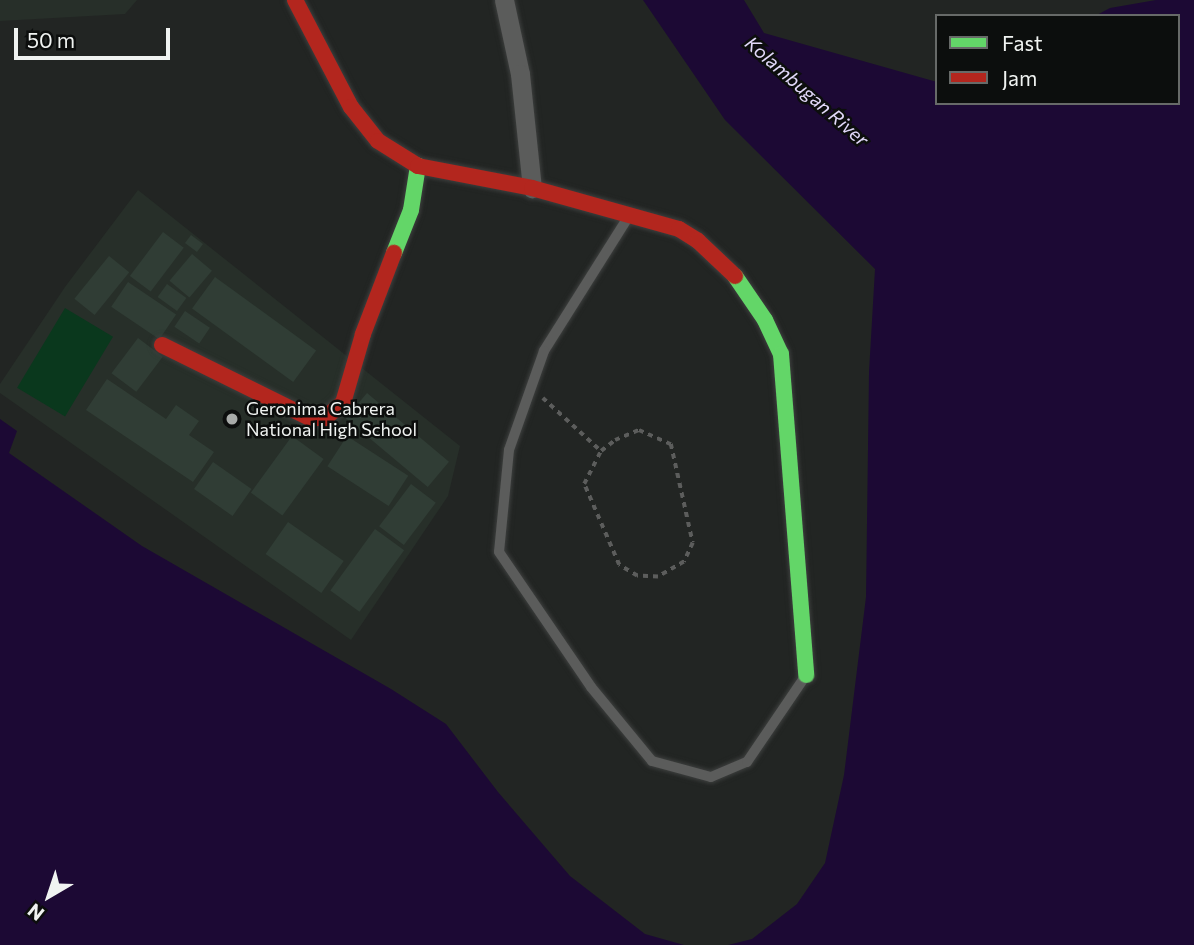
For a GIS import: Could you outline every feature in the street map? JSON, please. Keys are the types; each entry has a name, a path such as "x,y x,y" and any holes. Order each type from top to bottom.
{"street":[{"path":"295,0 351,107 378,141 418,166 532,188 679,229 698,241 737,278 765,320 781,354 806,675"},
{"path":"503,0 520,74 532,188"},
{"path":"162,345 310,418 325,418 343,403 363,334 411,210 418,166"}],"lane":[{"path":"629,215 544,351 509,450 499,552 591,687 652,761 710,778 747,762 806,675"}],"path":[{"path":"531,387 601,450"},
{"path":"639,430 671,444 693,543 684,562 668,574 647,578 627,572 619,565 584,484 601,450 615,440 639,430"}],"shaded area":[{"path":"0,0 137,0 125,14 0,21"},
{"name":"Geronima Cabrera National High School","path":"138,190 460,446 448,496 351,640 0,393 0,384 65,287"}],"green space":[{"path":"65,308 113,337 65,417 17,388"}],"water":[{"name":"Kolambugan River","path":"643,0 744,0 764,33 935,81 935,105 1180,105 1180,14 1099,14 1110,8 1156,0 1194,0 1194,945 728,945 752,939 797,904 825,863 844,775 866,597 869,372 875,269 725,120"},
{"path":"0,419 17,431 9,453 142,546 391,689 446,724 498,792 570,876 645,934 684,945 0,945"}],"building":[{"path":"163,232 184,248 151,292 130,276"},
{"path":"191,235 203,244 197,252 185,243"},
{"path":"192,254 212,271 189,298 170,281"},
{"path":"109,256 129,272 95,315 74,299"},
{"path":"215,277 316,350 293,382 192,309"},
{"path":"128,282 176,314 159,339 111,307"},
{"path":"167,284 186,298 177,311 158,297"},
{"path":"185,311 210,328 199,344 174,327"},
{"path":"138,338 163,357 136,392 112,373"},
{"path":"107,379 166,419 176,405 199,421 189,435 214,452 193,482 86,410"},
{"path":"367,393 449,462 428,487 346,418"},
{"path":"292,436 324,459 282,516 251,493"},
{"path":"347,436 408,476 389,506 327,466"},
{"path":"213,462 252,489 233,516 194,489"},
{"path":"411,484 436,503 404,545 379,526"},
{"path":"288,522 344,561 321,593 266,554"},
{"path":"375,529 404,550 359,612 330,590"}],"traffic: fast":[{"path":"394,253 411,210 418,166"},
{"path":"735,276 765,320 781,354 806,675"}],"traffic: jam":[{"path":"295,0 351,107 378,141 418,166 532,188 679,229 698,241 735,276"},
{"path":"162,345 310,418 325,418 343,403 363,334 394,253"}],"place":[{"name":"Geronima Cabrera National High School","path":"232,419"}]}
